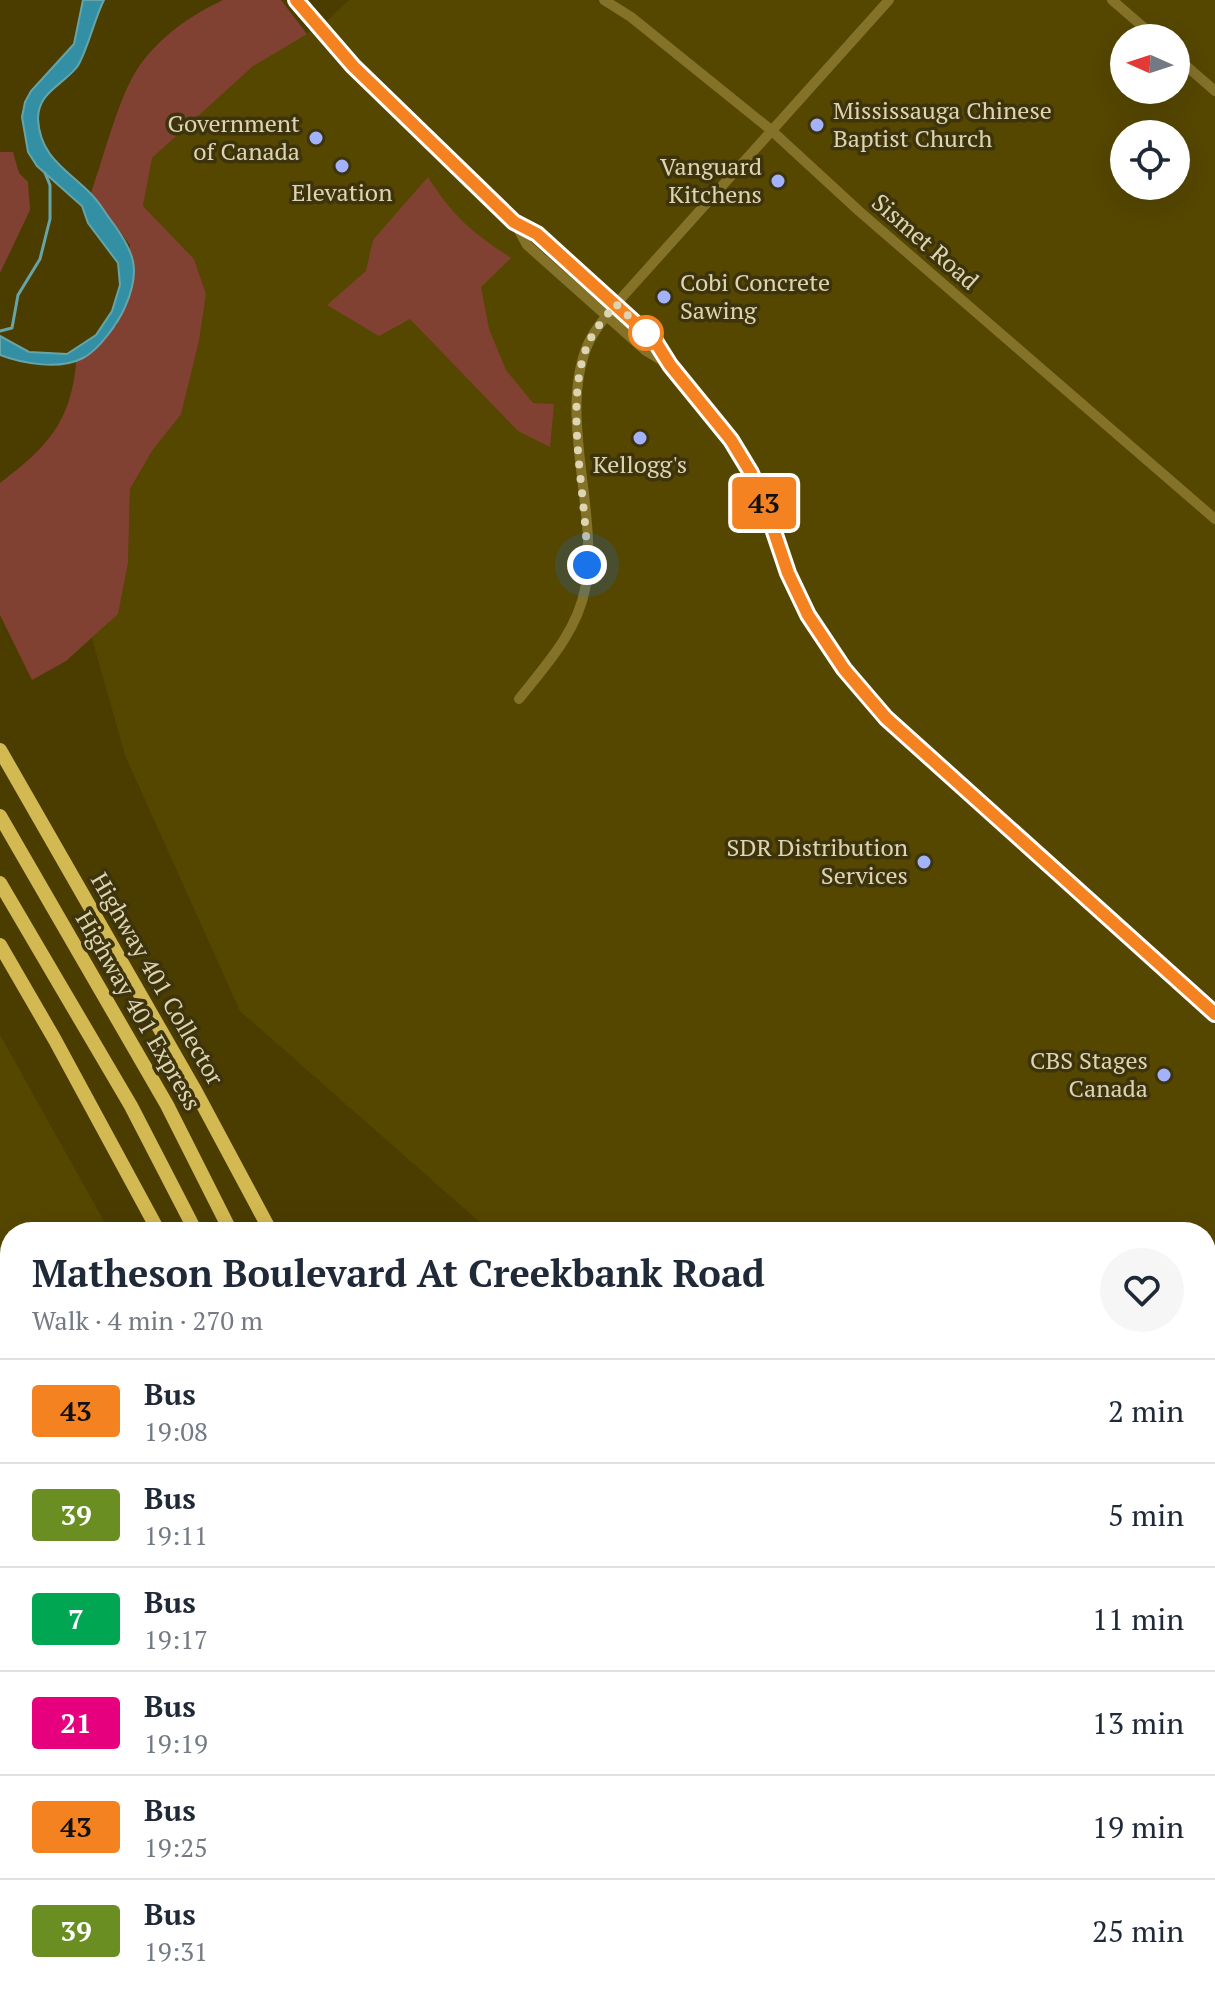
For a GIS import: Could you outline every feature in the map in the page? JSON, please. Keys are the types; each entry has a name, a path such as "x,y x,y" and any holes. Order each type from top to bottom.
{"highway":[{"name":"Highway 401 Collector","path":"0,750 196,1092 266,1222"},
{"name":"Highway 401 Express","path":"0,816 167,1105 226,1222"},
{"path":"0,883 131,1106 191,1222"},
{"path":"0,945 63,1053 154,1222"}],"street":[{"path":"296,0 373,86 514,222 537,234 655,341 670,365 714,418 751,473 788,573 805,609 824,641 863,693 886,718 1037,856 1215,1014"},
{"name":"Sismet Road","path":"604,0 631,17 771,130 859,211 1215,519"},
{"path":"519,699 561,644 586,589 588,543 577,416 587,345 606,315 889,0"},
{"path":"1112,0 1140,24"},
{"path":"1190,69 1215,91"},
{"path":"514,222 527,245 646,351 670,365"}],"shaded area":[{"path":"223,0 281,0 307,34 253,66 152,158 143,206 194,259 206,294 199,341 181,414 152,451 130,489 128,563 118,614 66,661 32,680 0,615 0,483 33,455 56,428 71,395 77,352 117,325 130,245 91,193 126,92 140,65 157,45 199,12"},
{"path":"349,0 1215,0 1215,1222 480,1222 240,1011 125,755 92,638 118,613 128,563 130,489 152,451 181,413 199,341 206,294 194,259 143,206 152,158 253,65 326,22"},
{"path":"0,152 13,152 19,173 28,182 30,210 0,273"},
{"path":"428,177 465,223 511,258 481,287 489,329 506,370 533,403 554,404 550,447 518,431 410,319 379,336 327,305 366,271 373,240"},
{"path":"0,1035 104,1222 0,1222"}],"water":[{"path":"83,0 104,0 77,67 42,102 38,119 40,132 50,154 95,198 125,241 133,261 133,282 118,321 89,354 64,364 30,363 0,355 0,336 29,352 67,354 96,335 112,311 120,285 118,263 88,223 82,206 37,166 28,152 22,117 31,91 74,44"}],"waterway":[{"path":"0,331 12,328 18,295 40,259 50,219 50,185 45,173"}],"bus line":[{"name":"43","path":"296,0 353,66 514,222 537,234 655,341 670,365 731,440 751,473 788,573 805,609 824,641 863,693 886,718 1037,856 1215,1014"}],"place":[{"name":"Mississauga Chinese Baptist Church","path":"817,125"},
{"name":"Government of Canada","path":"316,138"},
{"name":"Elevation","path":"342,166"},
{"name":"Vanguard Kitchens","path":"778,181"},
{"name":"Cobi Concrete Sawing","path":"664,297"},
{"name":"Kellogg's","path":"640,438"},
{"name":"SDR Distribution Services","path":"924,862"},
{"name":"CBS Stages Canada","path":"1164,1075"}],"route":[{"path":"587,565 588,543 577,416 587,345 616,304 655,341 646,333"}]}
